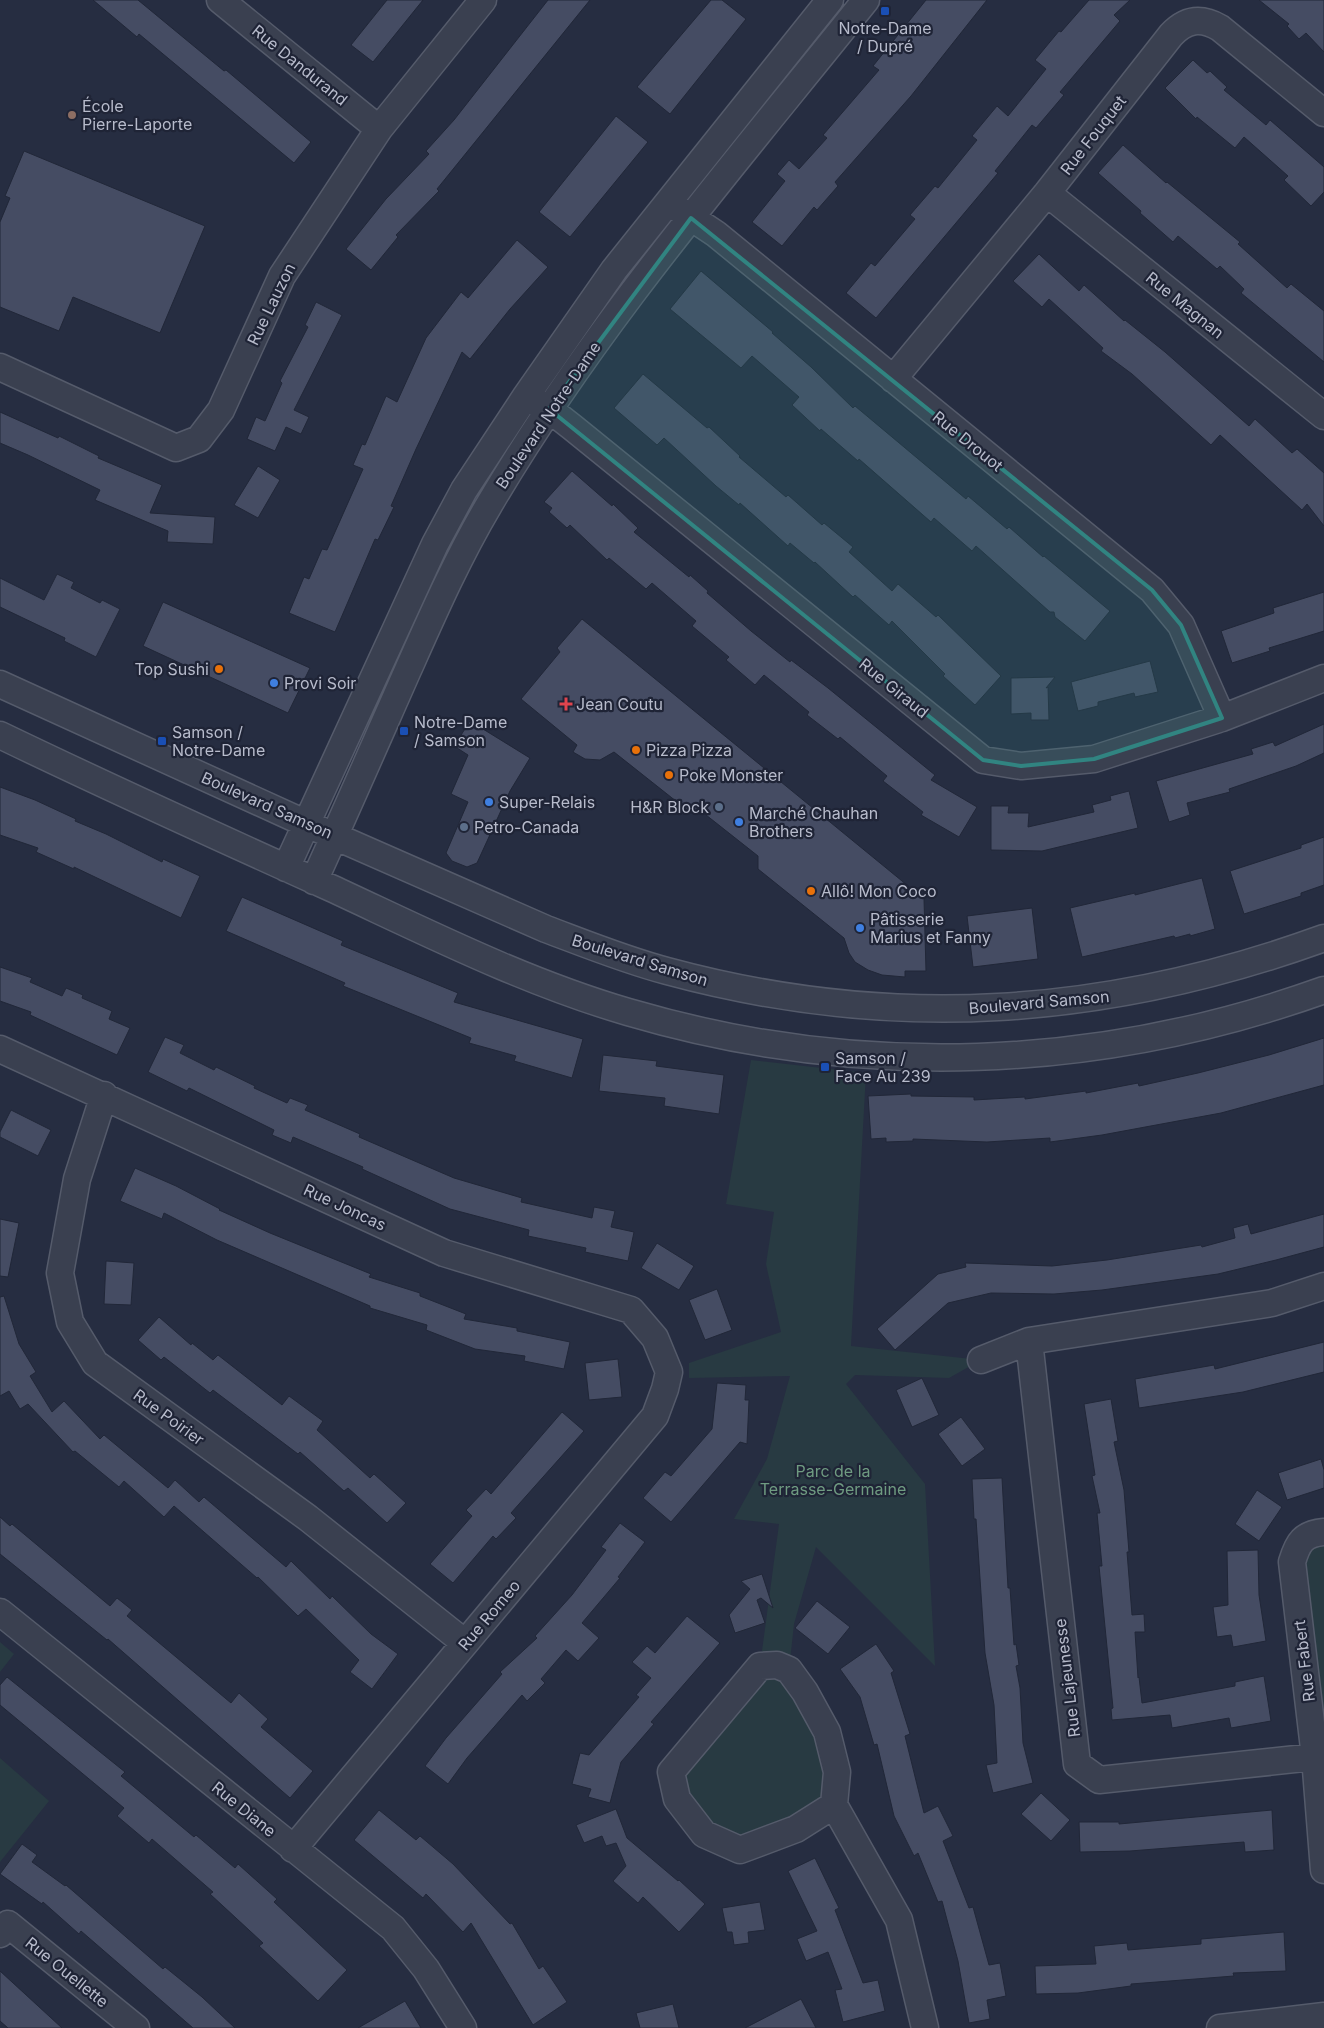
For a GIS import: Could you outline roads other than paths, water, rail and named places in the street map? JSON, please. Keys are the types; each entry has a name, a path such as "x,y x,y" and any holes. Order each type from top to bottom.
{"street":[{"name":"Rue Dandurand","path":"220,0 379,129"},
{"name":"Rue Lauzon","path":"0,367 176,448 199,439 221,410 282,276 379,129 483,0"},
{"name":"Boulevard Notre-Dame","path":"286,868 435,544 464,490 526,396 614,270 830,0"},
{"name":"Boulevard Notre-Dame","path":"314,881 418,648 467,544 549,408 639,284 866,0"},
{"name":"Rue Fouquet","path":"893,379 1047,193 1178,28 1190,21 1200,20 1220,28 1324,113"},
{"name":"Rue Magnan","path":"1047,193 1324,416"},
{"name":"Rue Drouot","path":"668,202 719,236 1152,590 1181,625 1222,718"},
{"name":"Rue Giraud","path":"526,396 549,408 983,760 1021,766 1094,760 1222,718 1324,678"},
{"name":"Boulevard Samson","path":"0,684 307,824 538,926 612,954 666,971 724,985 835,1003 891,1007 964,1009 1066,1002 1181,982 1250,963 1324,938"},
{"path":"0,735 314,881 505,967 603,1004 676,1026 715,1034 778,1046 864,1055 980,1057 1069,1052 1144,1040 1210,1026 1268,1010 1324,990"},
{"name":"Rue Joncas","path":"0,1049 104,1095 444,1253 631,1310 655,1338 669,1372"},
{"name":"Rue Poirier","path":"104,1095 77,1179 60,1273 70,1322 95,1363 308,1518 465,1643"},
{"path":"981,1360 1029,1341 1272,1303 1324,1286"},
{"name":"Rue Lajeunesse","path":"1029,1341 1077,1764 1099,1780 1320,1757"},
{"name":"Rue Romeo","path":"293,1849 655,1416 669,1372"},
{"name":"Rue Fabert","path":"1324,1532 1311,1533 1298,1545 1292,1562 1320,1757 1324,1870"},
{"name":"Rue Diane","path":"0,1612 393,1928 426,1969 463,2028"},
{"path":"834,1805 796,1829 740,1850 704,1834 677,1798 671,1772 760,1666 777,1665 789,1670 805,1692 827,1732 837,1772 834,1805 899,1920 925,2028"},
{"name":"Rue Ouellette","path":"0,1934 8,1924 136,2028"},
{"path":"1220,2028 1324,2016"}],"place":[{"name":"Notre-Dame / Dupré","path":"885,11"},
{"name":"École Pierre-Laporte","path":"72,115"},
{"name":"Top Sushi","path":"219,669"},
{"name":"Provi Soir","path":"274,683"},
{"name":"Jean Coutu","path":"566,704"},
{"name":"Notre-Dame / Samson","path":"404,731"},
{"name":"Samson / Notre-Dame","path":"162,741"},
{"name":"Pizza Pizza","path":"636,750"},
{"name":"Poke Monster","path":"669,775"},
{"name":"Super-Relais","path":"489,802"},
{"name":"H&R Block","path":"719,807"},
{"name":"Marché Chauhan Brothers","path":"739,822"},
{"name":"Petro-Canada","path":"464,827"},
{"name":"Allô! Mon Coco","path":"811,891"},
{"name":"Pâtisserie Marius et Fanny","path":"860,928"},
{"name":"Samson / Face Au 239","path":"825,1067"}],"park label":[{"name":"Parc de la Terrasse-Germaine","path":"833,1480"}]}
